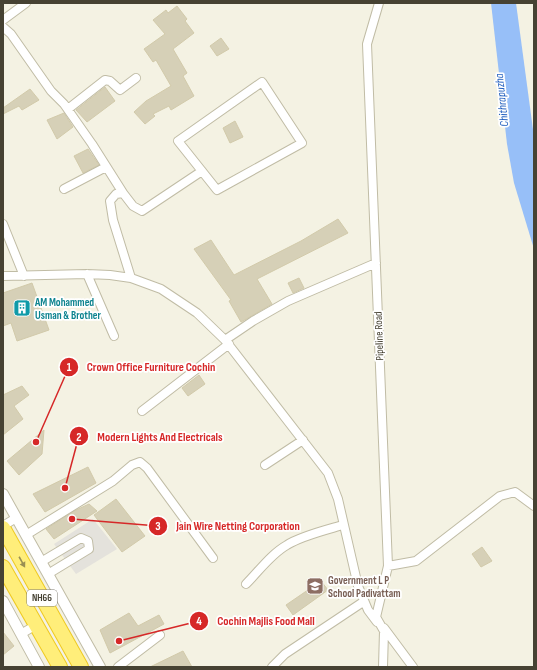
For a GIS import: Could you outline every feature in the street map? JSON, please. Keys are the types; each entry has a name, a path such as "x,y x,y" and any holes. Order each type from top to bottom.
{"highway":[{"name":"NH66","path":"3,527 81,667"},
{"name":"NH66","path":"3,567 60,667"}],"street":[{"path":"3,20 26,3"},
{"name":"Pipeline Road","path":"376,617 388,566 367,44 378,3"},
{"path":"3,27 11,34 51,91 68,109 133,206 142,211 202,171"},
{"path":"68,109 105,80 110,81 120,90 136,78"},
{"path":"262,82 302,143 217,190 202,171 178,141 262,82"},
{"path":"64,189 106,167"},
{"path":"123,193 116,194 110,201 113,220 131,278"},
{"path":"3,224 24,276"},
{"path":"142,411 253,321 288,301 376,263"},
{"path":"87,274 114,336"},
{"path":"3,276 87,274 131,278 161,288 198,313 227,342 328,473 338,499 343,525 363,602 384,631"},
{"path":"265,465 303,440"},
{"path":"26,535 113,481 132,465 140,462 147,468 213,558"},
{"path":"388,566 416,562 500,496 515,492 534,506"},
{"path":"3,494 100,667"},
{"path":"3,527 16,518"},
{"path":"246,584 287,544 343,525"},
{"path":"41,562 81,538 88,541 89,549 48,574"},
{"path":"3,601 39,667"},
{"path":"272,667 285,654 363,602"},
{"path":"376,617 384,631 383,667"},
{"path":"376,617 413,667"},
{"path":"20,634 36,625"},
{"path":"118,667 160,635"}],"shaded area":[{"path":"93,519 117,549 76,574 54,544"}],"water":[{"path":"491,3 516,3 534,137 534,249 514,183 507,144"}],"building":[{"path":"177,6 187,19 185,21 194,33 173,49 187,73 183,76 194,96 171,110 169,106 153,114 155,116 145,124 134,112 146,101 171,86 156,60 153,62 144,49 165,34 153,20 166,10 168,13"},
{"path":"221,38 229,49 217,56 210,46"},
{"path":"105,87 115,101 87,122 76,110"},
{"path":"30,89 39,100 22,110 19,106 3,114 3,108"},
{"path":"64,113 73,127 57,139 47,120"},
{"path":"235,121 243,137 230,143 223,128"},
{"path":"88,149 99,165 83,173 74,156"},
{"path":"338,219 348,233 257,279 272,304 241,322 229,301 231,300 194,249 211,240 234,275 301,241"},
{"path":"299,278 304,288 293,293 288,283"},
{"name":"AM Mohammed Usman & Brother","path":"32,283 49,330 17,341 11,323 3,326 3,293"},
{"path":"199,375 205,384 188,396 182,388"},
{"path":"22,386 29,395 14,406 23,419 3,435 3,395"},
{"path":"44,430 42,454 19,475 7,461"},
{"path":"88,467 96,483 45,512 33,494"},
{"path":"116,499 145,536 122,552 94,515"},
{"path":"89,504 97,511 54,539 46,529 74,511"},
{"path":"482,547 492,561 481,567 472,554"},
{"path":"321,581 328,590 293,615 286,605"},
{"path":"129,613 138,626 159,615 164,624 110,653 100,630"},
{"path":"3,632 14,646 3,655"},
{"path":"183,651 192,667 150,667"}],"place":[{"name":"AM Mohammed Usman & Brother","path":"22,308"},
{"name":"Crown Office Furniture Cochin","path":"36,442"},
{"name":"Modern Lights And Electricals","path":"65,488"},
{"name":"Jain Wire Netting Corporation","path":"72,519"},
{"name":"Government L P School Padivattam","path":"315,586"},
{"name":"Cochin Majlis Food Mall","path":"119,641"}],"water label":[{"name":"Chithrapuzha","path":"502,100"}]}
